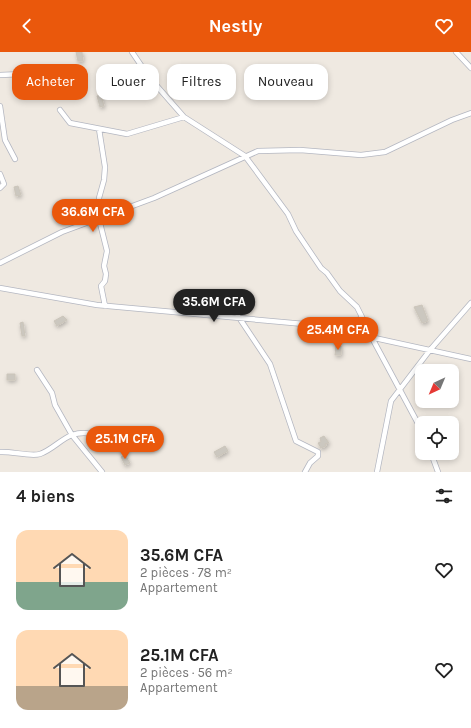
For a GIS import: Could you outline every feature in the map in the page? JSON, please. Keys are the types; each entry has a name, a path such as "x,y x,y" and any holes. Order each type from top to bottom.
{"street":[{"path":"132,52 149,77 184,117 245,156 288,214 304,244 321,268 327,273 340,291 357,307 362,317 347,331"},
{"path":"456,52 471,68"},
{"path":"0,75 12,74"},
{"path":"0,106 5,140 15,158"},
{"path":"60,110 70,123 127,134 184,117"},
{"path":"0,263 62,232 136,203 154,198 258,150 300,150 361,155 385,152 452,120 471,113"},
{"path":"99,129 105,167 104,180 99,198 100,218 104,243 108,251 104,266 106,274 105,281 101,286 105,306"},
{"path":"0,174 4,184 0,188"},
{"path":"0,288 105,306 238,316 315,325 471,359"},
{"path":"377,472 391,401 430,350 471,303"},
{"path":"238,316 270,364 296,441 318,452 318,456 310,463 305,472"},
{"path":"371,336 415,418"},
{"path":"37,370 52,393 55,405 72,435 102,472"},
{"path":"0,452 38,455 54,448 72,435 83,433 111,440 122,448"},
{"path":"434,460 438,472"}],"building":[{"path":"76,52 82,52 83,61 78,61"},
{"path":"98,100 102,100 104,106 100,107"},
{"path":"18,186 21,195 16,196 14,187"},
{"path":"83,206 87,219 84,221 79,207"},
{"path":"422,305 428,321 422,323 414,307"},
{"path":"63,316 67,320 57,326 54,321"},
{"path":"23,322 25,336 22,336 20,323"},
{"path":"336,346 341,346 341,355 335,355"},
{"path":"7,374 15,374 15,380 7,380"},
{"path":"324,436 329,443 325,444 326,446 321,448 318,443 321,442 320,438"},
{"path":"225,446 228,451 217,457 214,452"},
{"path":"125,455 130,463 125,465 121,457"}]}
